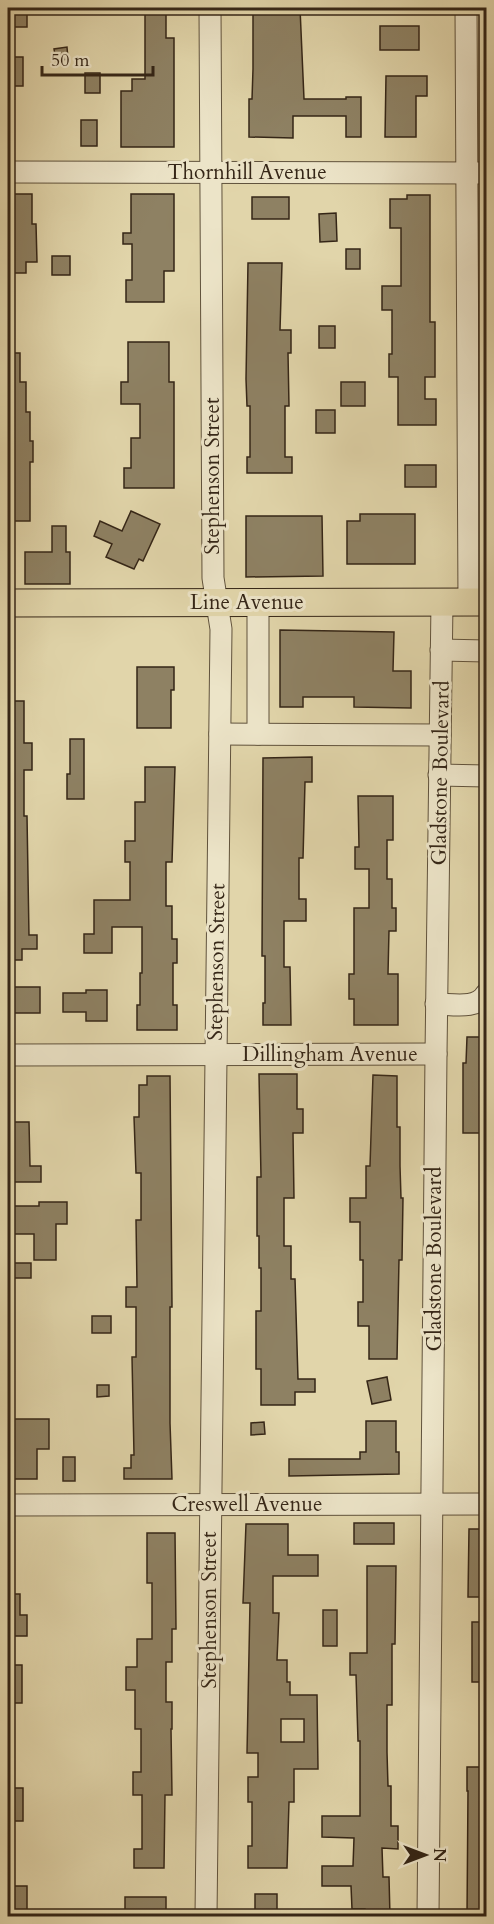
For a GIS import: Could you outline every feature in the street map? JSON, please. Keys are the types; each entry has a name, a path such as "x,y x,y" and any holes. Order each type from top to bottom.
{"main road":[{"name":"Line Avenue","path":"8,603 466,602"}],"street":[{"name":"Stephenson Street","path":"206,1917 221,629 213,578 210,8"},
{"name":"Gladstone Boulevard","path":"428,1917 441,650 466,602 477,173 466,8"},
{"name":"Thornhill Avenue","path":"8,172 477,173"},
{"path":"258,602 258,734"},
{"path":"441,650 486,651"},
{"path":"220,734 440,735"},
{"path":"440,775 485,778"},
{"path":"436,1004 471,1005 484,999 486,994"},
{"name":"Dillingham Avenue","path":"8,1055 436,1054"},
{"name":"Creswell Avenue","path":"8,1505 486,1504"}],"building":[{"path":"8,8 27,8 27,27 8,27"},
{"path":"145,8 166,8 166,38 174,38 174,147 121,147 121,91 132,91 132,79 145,79"},
{"path":"253,8 300,8 304,99 361,97 361,137 346,137 346,116 293,116 293,138 249,137 249,99 252,99 253,69"},
{"path":"380,26 419,26 419,50 380,50"},
{"path":"67,47 68,59 56,61 54,49"},
{"path":"8,57 23,57 23,86 8,86"},
{"path":"85,73 100,73 100,93 85,93"},
{"path":"386,76 427,76 427,96 416,96 416,137 385,137"},
{"path":"81,120 97,120 97,146 81,146"},
{"path":"8,194 32,194 32,224 36,224 37,262 26,262 26,273 8,273"},
{"path":"131,194 174,194 174,271 164,271 164,302 126,302 126,280 132,280 132,244 123,244 123,233 131,233"},
{"path":"407,195 430,195 430,322 435,322 435,377 425,377 425,399 436,399 436,425 398,425 398,377 389,377 389,354 392,354 392,310 382,310 382,286 401,286 401,228 390,228 390,199 407,199"},
{"path":"252,197 289,197 289,219 252,219"},
{"path":"336,213 337,241 320,242 319,214"},
{"path":"346,249 360,249 360,269 346,269"},
{"path":"52,256 70,256 70,275 52,275"},
{"path":"248,263 282,263 280,330 291,330 291,353 288,353 289,406 285,406 285,457 292,457 292,473 247,473 247,457 250,457 250,406 247,406 246,379"},
{"path":"319,326 335,326 335,348 319,348"},
{"path":"128,342 169,342 169,382 174,382 174,488 124,488 124,468 131,468 131,438 140,438 140,404 121,404 121,382 128,382"},
{"path":"8,353 20,353 20,382 26,382 26,412 30,412 33,462 30,462 30,521 8,521"},
{"path":"341,382 365,382 365,406 341,406"},
{"path":"316,410 335,410 335,433 316,433"},
{"path":"405,465 436,465 436,487 405,487"},
{"path":"131,511 160,524 143,561 139,559 134,569 106,557 112,544 94,536 100,521 122,531"},
{"path":"360,514 415,514 415,564 347,564 347,521 360,521"},
{"path":"246,516 322,516 323,576 246,577"},
{"path":"52,526 66,526 66,552 70,552 70,584 25,584 25,552 52,552"},
{"path":"280,630 394,632 393,671 411,671 411,708 354,707 354,697 303,697 303,707 280,707"},
{"path":"137,667 174,667 174,690 171,690 171,728 137,728"},
{"path":"8,701 24,701 24,743 32,743 32,770 24,770 24,816 27,816 29,935 37,935 37,949 22,949 22,960 8,960"},
{"path":"70,739 84,739 84,799 67,799"},
{"path":"312,757 312,782 305,782 303,858 299,858 299,899 306,899 306,921 284,921 284,967 290,967 291,1025 263,1025 265,956 262,956 263,758"},
{"path":"145,767 175,767 172,862 166,862 166,906 172,906 172,939 177,939 177,963 173,963 173,1005 177,1005 177,1030 137,1030 137,1005 140,1005 140,973 142,973 142,927 112,927 112,953 84,953 84,934 94,934 94,900 130,900 130,862 125,862 125,841 135,841 135,802 145,802"},
{"path":"358,796 393,796 393,840 387,840 387,879 392,879 392,908 396,908 396,931 389,931 388,974 398,974 398,1025 354,1025 354,999 349,999 349,974 354,974 354,908 369,908 369,869 355,869 355,847 359,847"},
{"path":"8,987 40,987 40,1013 8,1013"},
{"path":"86,990 107,990 107,1021 86,1021 86,1012 63,1012 63,993 86,993"},
{"path":"467,1037 486,1037 486,1133 463,1133 463,1063 466,1063"},
{"path":"259,1074 297,1074 297,1109 303,1109 303,1133 293,1133 294,1198 284,1198 284,1246 291,1246 291,1279 295,1279 298,1379 315,1379 315,1392 295,1392 295,1405 261,1405 261,1369 256,1369 256,1311 261,1311 261,1268 259,1268 259,1236 257,1236 257,1177 261,1177"},
{"path":"373,1075 397,1076 397,1127 400,1127 401,1198 403,1198 397,1359 369,1359 369,1326 358,1326 358,1302 363,1302 363,1260 360,1260 360,1222 350,1222 350,1198 366,1198 366,1166 370,1166"},
{"path":"147,1076 170,1076 172,1479 124,1479 124,1468 131,1468 131,1455 134,1455 132,1357 136,1357 136,1307 126,1307 126,1287 137,1287 136,1220 141,1220 141,1173 136,1173 134,1117 139,1117 139,1085 147,1085"},
{"path":"8,1122 29,1122 30,1166 41,1166 41,1182 8,1182"},
{"path":"39,1202 67,1202 67,1224 56,1224 56,1260 34,1260 34,1234 8,1234 8,1206 39,1206"},
{"path":"8,1263 31,1263 31,1278 8,1278"},
{"path":"92,1316 111,1316 111,1333 92,1333"},
{"path":"387,1377 391,1400 372,1404 367,1381"},
{"path":"97,1385 109,1385 109,1396 97,1397"},
{"path":"8,1419 49,1419 49,1449 37,1449 37,1479 8,1479"},
{"path":"366,1421 396,1421 399,1474 289,1476 289,1459 360,1459 360,1452 366,1452"},
{"path":"264,1422 265,1434 251,1435 251,1423"},
{"path":"63,1457 75,1457 75,1481 63,1481"},
{"path":"354,1523 394,1523 394,1544 354,1544"},
{"path":"246,1524 288,1524 288,1555 318,1555 318,1576 273,1576 273,1613 279,1613 277,1660 287,1660 287,1682 290,1682 290,1695 317,1695 318,1769 294,1769 294,1802 289,1802 287,1868 248,1868 248,1846 252,1846 252,1802 248,1802 248,1777 258,1777 258,1753 247,1753 250,1603 243,1603","holes":["281,1719 304,1719 304,1742 281,1742"]},
{"path":"469,1529 486,1529 486,1597 468,1597"},
{"path":"147,1533 175,1533 176,1629 172,1629 172,1662 166,1662 166,1702 172,1702 172,1795 165,1795 164,1868 134,1868 134,1849 142,1849 142,1795 133,1795 133,1772 141,1772 141,1729 135,1729 135,1690 126,1690 126,1667 137,1667 137,1639 152,1639 152,1583 147,1583"},
{"path":"367,1566 396,1566 395,1644 392,1644 392,1705 387,1705 387,1752 388,1786 391,1786 391,1826 398,1826 398,1849 382,1848 383,1877 389,1877 390,1917 365,1917 365,1909 352,1909 351,1886 322,1886 322,1866 353,1866 354,1838 322,1837 322,1816 360,1816 360,1741 358,1741 356,1675 350,1675 350,1653 367,1653"},
{"path":"8,1594 20,1594 20,1615 27,1615 27,1636 8,1636"},
{"path":"323,1610 337,1610 337,1646 323,1646"},
{"path":"472,1622 486,1622 486,1682 472,1682"},
{"path":"8,1665 22,1665 22,1703 8,1703"},
{"path":"467,1767 486,1767 486,1917 467,1917"},
{"path":"8,1788 23,1788 23,1821 8,1821"},
{"path":"8,1886 27,1886 27,1913 8,1913"},
{"path":"255,1894 277,1894 277,1917 255,1917"},
{"path":"125,1897 166,1897 166,1917 125,1917"}]}
